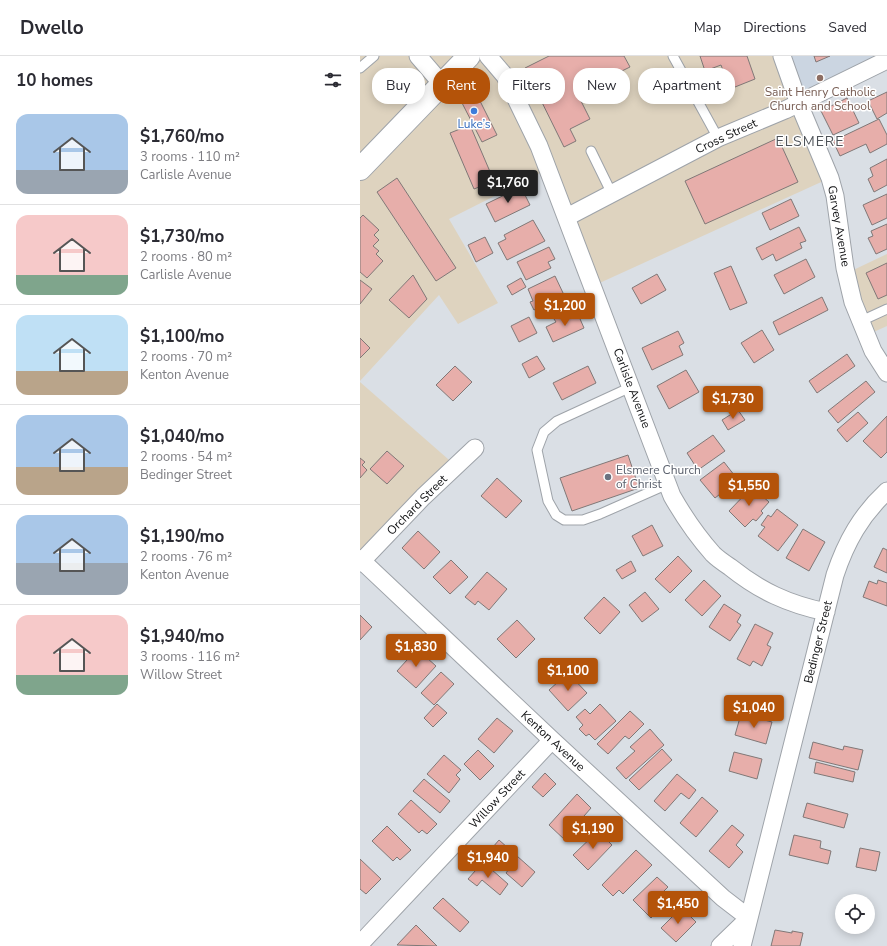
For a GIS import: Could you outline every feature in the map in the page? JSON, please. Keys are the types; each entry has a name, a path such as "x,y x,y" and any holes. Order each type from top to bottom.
{"main road":[{"path":"457,68 469,56"},
{"path":"360,169 433,93"}],"street":[{"path":"418,56 433,74"},
{"name":"Carlisle Avenue","path":"488,56 505,76 539,146 672,496 686,521 714,555 745,579 778,598 826,612"},
{"name":"Garvey Avenue","path":"782,56 799,104 830,178 835,196 845,268 853,302 873,351 887,373"},
{"name":"Cross Street","path":"567,217 718,138 799,104 887,60"},
{"name":"Orchard Street","path":"361,561 423,497 475,448"},
{"name":"Bedinger Street","path":"742,946 835,575 844,550 862,519 887,491"},
{"name":"Kenton Avenue","path":"361,561 723,898 749,918"},
{"name":"Willow Street","path":"360,944 552,740"},
{"path":"720,946 749,918"}],"lane":[{"path":"360,68 374,56"},
{"path":"673,56 718,138"},
{"path":"591,151 612,194"},
{"path":"861,321 887,309"},
{"path":"631,387 557,421 544,432 537,450 548,501 556,515 564,520 583,520 668,484"}],"shaded area":[{"path":"360,56 782,56 830,178 593,286 548,169 449,219 498,303 458,324 439,295 360,381"},
{"name":"Saint Henry Catholic Church and School","path":"782,56 887,56 799,104"},
{"path":"887,254 887,326 867,335 847,273"},
{"path":"360,382 456,466 360,559"}],"building":[{"path":"549,56 624,56 630,67 573,68 573,104 582,104 590,119 570,129 576,141 564,147 543,104 565,104 565,68 525,68"},
{"path":"700,56 747,56 755,79 735,87 735,68 722,68 721,65 713,68 704,68"},
{"path":"814,56 830,56 816,62"},
{"path":"887,92 887,113 877,119 868,101"},
{"path":"847,98 859,123 833,135 821,111"},
{"path":"463,104 482,104 497,135 482,142"},
{"path":"879,119 887,135 887,144 870,153 866,144 840,156 833,141"},
{"path":"470,125 494,181 474,189 450,133"},
{"path":"778,138 798,182 705,224 685,181"},
{"path":"887,159 887,185 874,192 868,179 873,176 870,168"},
{"path":"397,178 456,268 436,281 377,192"},
{"path":"521,187 530,205 495,222 486,204"},
{"path":"887,194 887,218 872,225 863,205"},
{"path":"791,199 799,216 770,230 762,213"},
{"path":"363,215 379,230 374,235 379,240 373,246 379,251 376,254 383,261 367,278 360,272 360,218"},
{"path":"533,220 545,241 507,260 498,243 506,239 504,235"},
{"path":"887,224 887,249 876,254 868,238 873,236 871,231"},
{"path":"799,227 806,241 800,243 802,248 776,261 773,254 762,260 756,248"},
{"path":"485,237 493,253 476,262 468,245"},
{"path":"549,247 555,259 548,262 551,268 526,280 517,262"},
{"path":"806,259 815,277 784,294 774,275"},
{"path":"887,263 887,295 878,299 866,273"},
{"path":"731,266 747,303 730,310 714,273"},
{"path":"657,274 666,290 641,304 632,288"},
{"path":"413,275 427,299 409,318 389,300"},
{"path":"555,276 564,295 534,310 530,302 533,301 528,289"},
{"path":"521,278 526,287 512,295 507,286"},
{"path":"360,280 372,289 360,304"},
{"path":"822,297 828,310 779,335 773,322"},
{"path":"577,312 584,328 553,342 546,327 556,322 554,319 562,315 563,319"},
{"path":"529,317 537,333 519,342 511,326"},
{"path":"762,330 774,350 754,363 741,343"},
{"path":"678,331 684,343 679,346 683,355 652,370 642,348"},
{"path":"360,338 370,348 360,358"},
{"path":"847,354 855,366 817,393 809,381"},
{"path":"537,356 545,369 529,378 522,364"},
{"path":"455,366 472,382 453,401 436,385"},
{"path":"588,366 596,383 562,400 553,383"},
{"path":"686,370 699,392 669,409 657,386"},
{"path":"866,381 875,392 838,423 828,411"},
{"path":"738,410 745,420 728,430 722,420"},
{"path":"858,412 868,423 847,442 837,430"},
{"path":"887,416 887,452 881,458 863,441"},
{"path":"713,435 725,451 698,470 687,453"},
{"path":"387,451 404,466 387,484 370,469"},
{"name":"Elsmere Church of Christ","path":"628,455 639,488 572,511 560,478"},
{"path":"360,458 365,462 362,465 367,470 360,478"},
{"path":"724,462 738,480 715,498 700,480"},
{"path":"497,478 522,501 506,518 481,496"},
{"path":"752,487 769,502 761,511 763,513 756,521 753,519 745,527 729,511"},
{"path":"777,509 798,525 778,551 758,536 765,527 761,525 768,515 771,517"},
{"path":"652,525 663,546 643,556 632,536"},
{"path":"803,529 825,542 809,571 786,558"},
{"path":"418,531 440,552 424,569 402,548"},
{"path":"883,548 887,550 887,573 874,567"},
{"path":"678,556 692,571 670,593 655,579"},
{"path":"451,560 468,577 450,594 433,577"},
{"path":"631,561 636,571 622,579 616,570"},
{"path":"487,572 507,589 489,610 478,601 475,605 465,597"},
{"path":"704,580 721,596 702,616 685,600"},
{"path":"878,580 887,583 887,606 863,597 869,581 877,584"},
{"path":"645,592 659,609 642,622 629,605"},
{"path":"604,597 620,612 600,634 584,618"},
{"path":"724,604 741,615 737,622 741,625 730,641 709,627"},
{"path":"360,615 372,627 360,640"},
{"path":"517,620 535,639 516,658 497,639"},
{"path":"755,624 773,633 767,645 771,647 762,666 753,661 750,666 737,659"},
{"path":"417,649 436,666 416,688 397,671"},
{"path":"441,672 454,684 434,705 421,693"},
{"path":"568,673 587,693 568,711 549,690"},
{"path":"437,704 447,713 433,727 424,718"},
{"path":"600,704 616,721 595,740 589,734 586,736 579,729 583,725 576,717 585,709 590,714"},
{"path":"630,711 644,724 629,739 625,736 608,754 597,744"},
{"path":"741,714 772,722 766,744 735,735"},
{"path":"497,718 513,731 494,753 478,739"},
{"path":"650,729 664,745 626,779 616,768 635,751 630,747"},
{"path":"813,742 843,750 844,746 863,750 858,770 809,758"},
{"path":"662,749 672,760 639,790 629,780"},
{"path":"478,750 494,766 480,780 464,764"},
{"path":"734,752 762,759 757,779 729,771"},
{"path":"444,755 461,770 456,775 460,779 449,793 427,774"},
{"path":"816,762 855,772 853,782 814,773"},
{"path":"545,773 556,784 543,797 532,787"},
{"path":"677,774 696,790 689,799 681,793 665,811 654,801"},
{"path":"424,779 450,801 440,813 413,791"},
{"path":"577,794 591,808 584,816 587,818 566,841 549,825"},
{"path":"702,797 718,811 696,837 680,823"},
{"path":"411,800 437,824 427,834 422,830 419,833 398,814"},
{"path":"807,803 848,814 844,828 803,817"},
{"path":"732,825 744,835 736,845 743,852 729,868 709,851"},
{"path":"387,826 411,850 400,860 397,857 393,861 372,841"},
{"path":"598,831 612,845 588,870 573,855"},
{"path":"794,835 821,841 820,848 831,851 828,864 789,855"},
{"path":"499,840 535,872 522,887 506,873 509,869 498,860 496,863 486,855"},
{"path":"860,848 880,852 876,871 856,867"},
{"path":"636,850 652,865 623,894 619,890 613,896 602,885"},
{"path":"360,859 381,879 366,894 360,889"},
{"path":"483,862 508,884 500,895 482,880 477,886 468,879"},
{"path":"657,877 668,887 656,899 663,906 651,918 633,900"},
{"path":"443,898 469,922 460,932 433,908"},
{"path":"679,910 684,914 686,912 696,922 676,942 661,928"},
{"path":"416,925 437,946 397,945"},
{"path":"775,930 803,933 800,946 771,946"}],"place":[{"name":"Saint Henry Catholic Church and School","path":"820,78"},
{"name":"Luke’s","path":"474,111"},
{"name":"Elsmere Church of Christ","path":"608,477"}],"district":[{"name":"ELSMERE","path":"810,141"}]}
